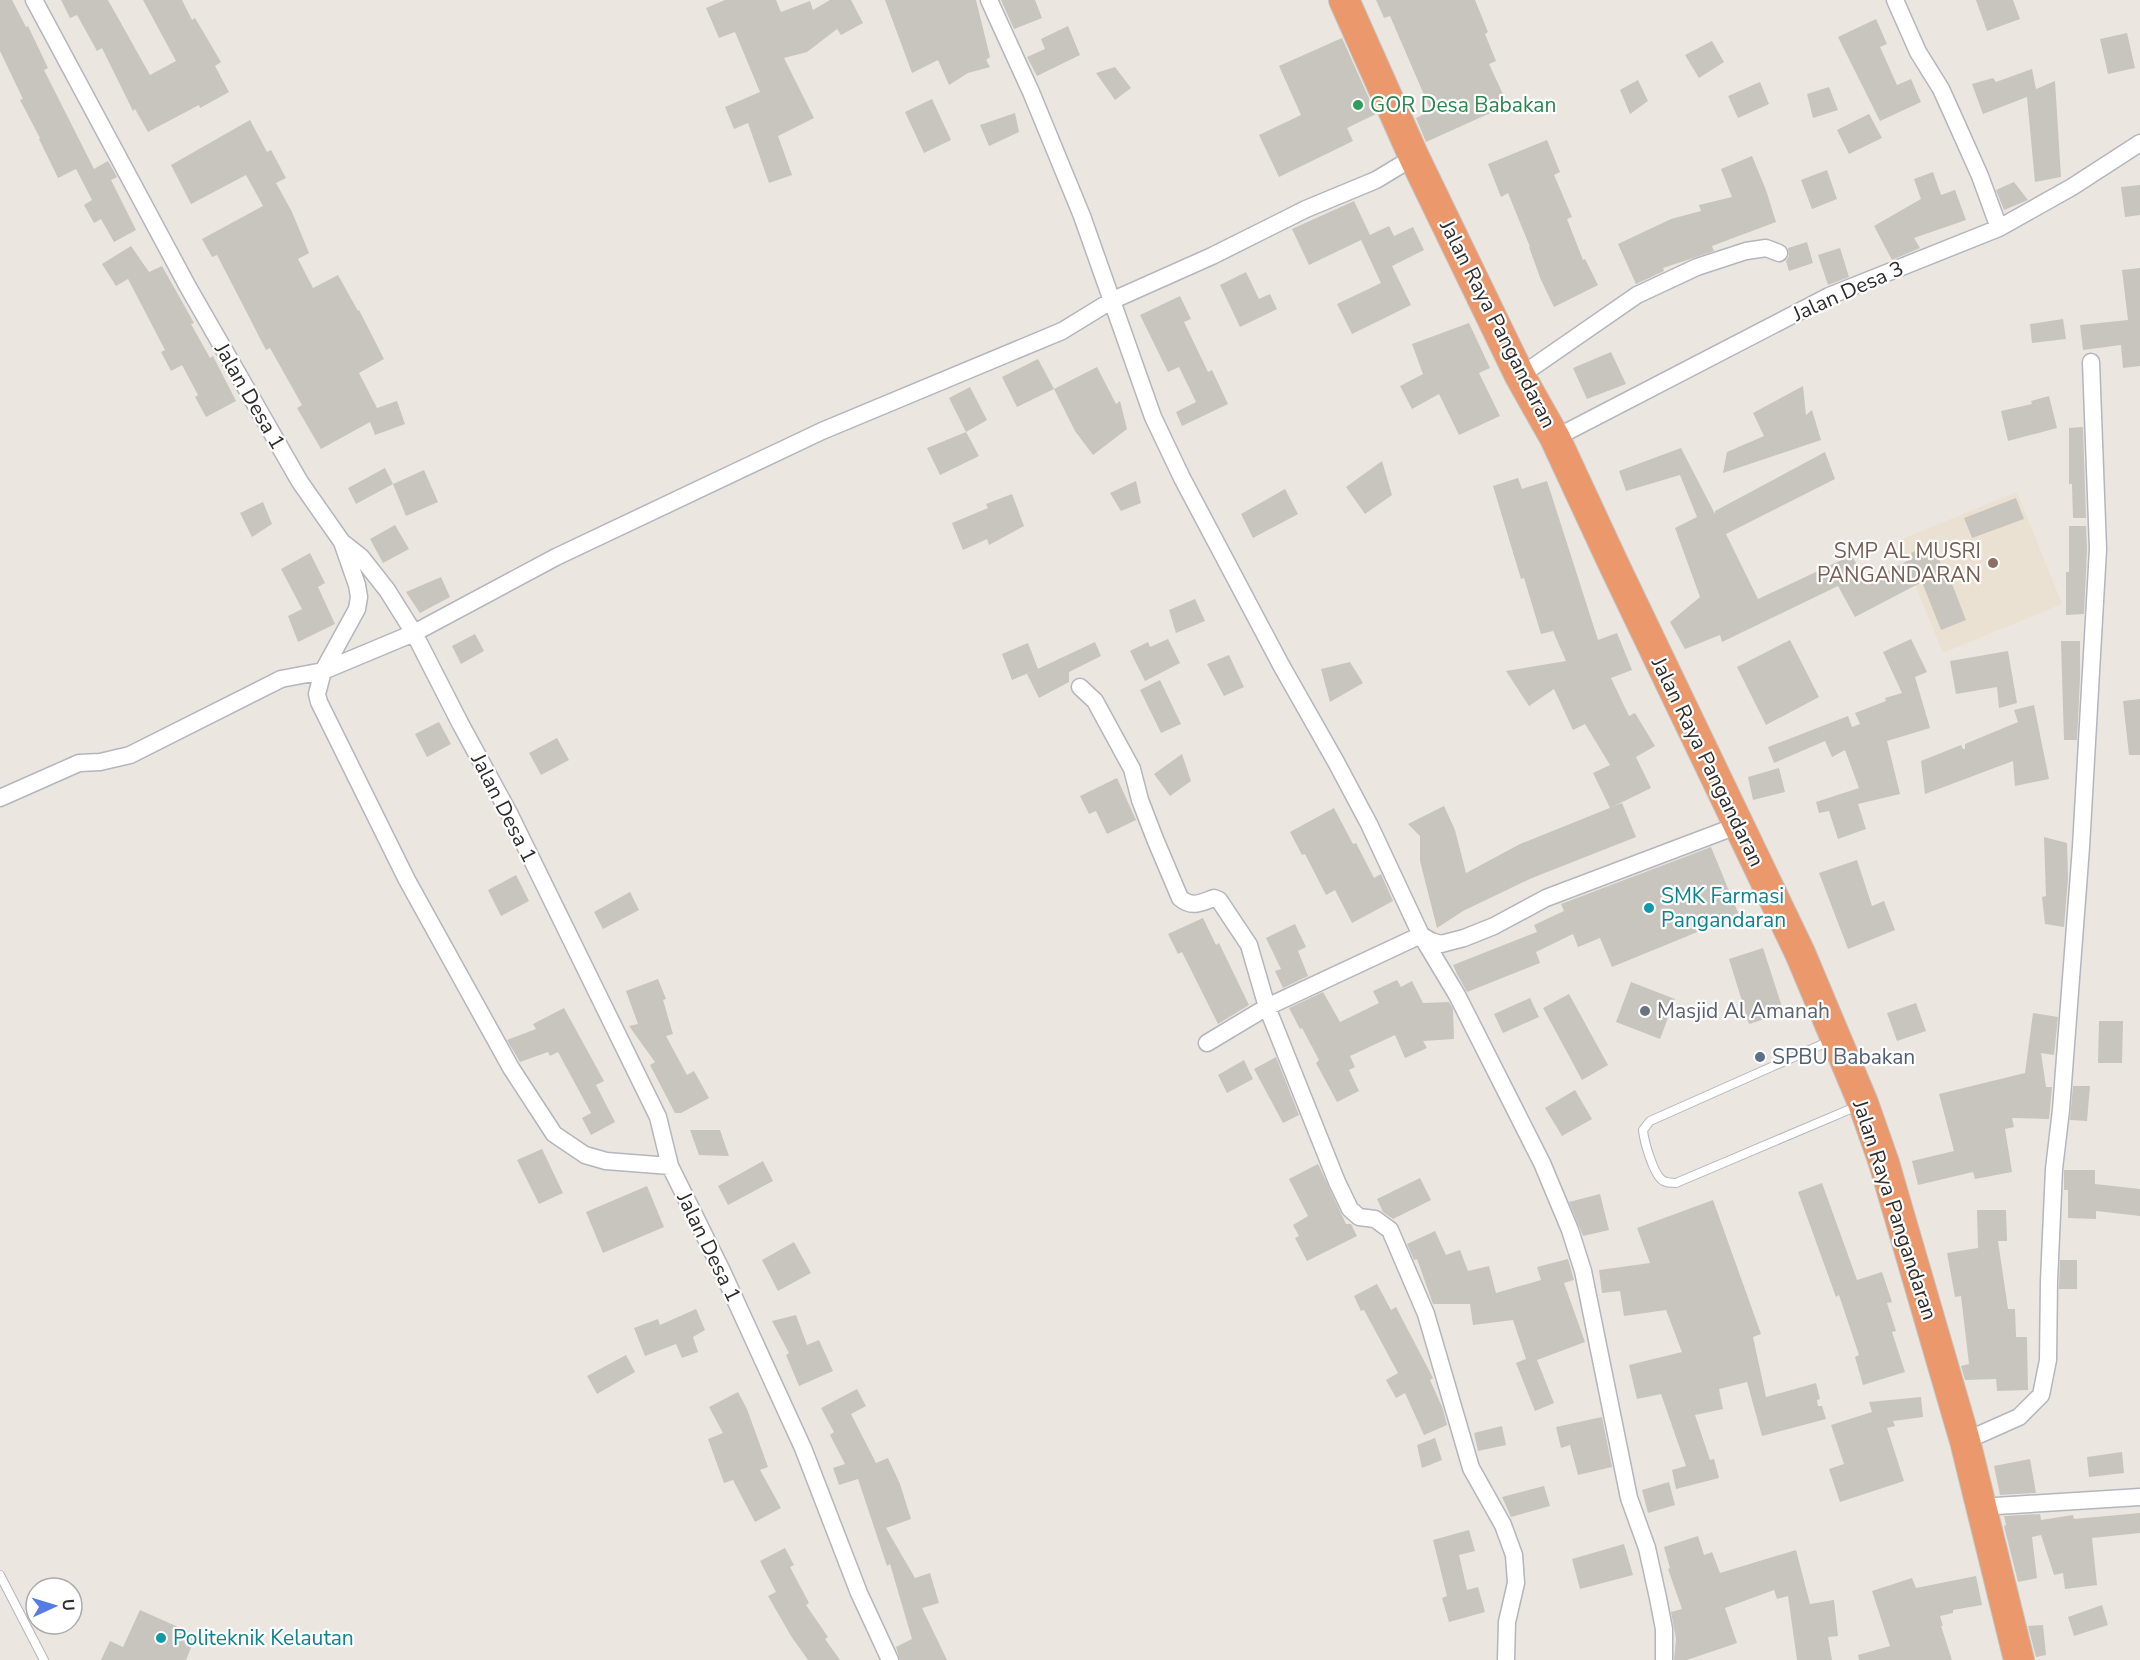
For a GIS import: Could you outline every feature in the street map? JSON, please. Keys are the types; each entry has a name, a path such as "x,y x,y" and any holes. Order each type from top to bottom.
{"highway":[{"name":"Jalan Raya Pangandaran","path":"1344,0 1414,157 1520,376 1554,438 1800,952 1863,1103 1884,1163 1965,1441 2019,1660"}],"street":[{"name":"Jalan Desa 1","path":"34,0 188,287 300,482 342,542 361,557 387,590 414,633 508,813 658,1117 670,1166 722,1271 802,1448 859,1593 890,1660"},
{"path":"989,0 1031,92 1082,216 1153,417 1182,478 1281,665 1364,814 1421,935 1457,995 1542,1163 1570,1230 1585,1279 1629,1498 1647,1548 1658,1598 1664,1629 1664,1660"},
{"path":"1895,0 1918,52 1941,89 1980,176 1999,228"},
{"name":"Jalan Desa 3","path":"1554,438 1829,296 1999,228 2072,187 2140,143"},
{"path":"0,798 79,763 100,762 130,755 281,680 323,671 414,633 555,557 822,431 1062,330 1111,301 1212,256 1306,209 1376,180 1414,157"},
{"path":"1520,376 1647,290 1697,267 1746,251 1766,248 1779,253"},
{"path":"1965,1441 2019,1417 2041,1395 2048,1360 2054,1169 2061,1110 2081,847 2098,549 2091,362"},
{"path":"342,542 359,597 357,609 323,671 317,694 407,880 511,1068 554,1134 585,1155 606,1161 670,1166"},
{"path":"1080,687 1095,701 1132,769 1140,800 1180,898 1188,904 1195,905 1214,898 1219,900 1249,945 1267,1008 1350,1209 1359,1217 1375,1220 1390,1230 1401,1252 1426,1314 1471,1468 1503,1525 1514,1555 1516,1583 1507,1622 1506,1660"},
{"path":"1421,935 1441,944 1464,938 1494,926 1546,898 1739,825"},
{"path":"1207,1043 1267,1008 1421,935"},
{"path":"1980,1507 2140,1497"}],"lane":[{"path":"1835,1038 1650,1121 1643,1130 1644,1140 1658,1176 1665,1182 1676,1183 1863,1103"},
{"path":"0,1575 44,1660"}],"shaded area":[{"name":"SMP AL MUSRI PANGANDARAN","path":"2017,492 2062,604 1943,653 1897,541","holes":["2016,498 2023,519 1971,538 1964,518","1933,544 1922,582 1911,553","1949,576 1966,620 1941,630 1924,586"]}],"building":[{"path":"0,0 12,0 26,27 28,26 48,68 44,70 94,169 108,161 117,177 111,180 136,230 114,242 101,219 94,223 84,205 92,200 76,169 58,178 20,100 23,99 0,51"},
{"path":"61,0 108,0 150,75 176,61 143,0 182,0 192,20 195,18 221,62 215,66 229,92 148,132 135,109 133,111 102,48 97,51 77,15 70,18"},
{"path":"725,0 776,0 781,12 810,1 813,10 830,0 851,0 863,23 841,35 837,29 807,52 784,58 814,118 778,136 792,175 769,183 748,123 734,129 725,107 760,92 735,32 719,38 706,8"},
{"path":"885,0 976,0 990,57 986,60 990,67 968,73 949,85 938,60 912,73"},
{"path":"1001,0 1035,0 1042,18 1014,29"},
{"path":"1376,0 1475,0 1488,32 1485,34 1496,61 1489,64 1508,105 1426,142 1416,118 1431,111 1390,16 1384,18"},
{"path":"1976,0 2013,0 2020,19 1987,31"},
{"path":"1876,19 1887,44 1880,47 1897,85 1911,79 1921,102 1880,121 1838,37"},
{"path":"1068,26 1080,55 1037,76 1027,57 1045,49 1041,39"},
{"path":"2127,33 2135,68 2108,74 2100,39"},
{"path":"1342,38 1376,114 1347,128 1353,141 1279,177 1259,135 1301,115 1279,66"},
{"path":"1712,41 1724,62 1699,78 1685,55"},
{"path":"1115,67 1131,88 1115,100 1096,73"},
{"path":"2032,69 2036,89 2055,81 2061,177 2035,182 2027,97 1983,114 1972,84 1993,78 1996,82"},
{"path":"1638,80 1648,101 1630,114 1620,90"},
{"path":"1760,82 1769,104 1738,118 1728,96"},
{"path":"1829,87 1838,110 1813,118 1807,94"},
{"path":"932,99 951,140 924,153 905,112"},
{"path":"1015,113 1019,132 989,146 980,125"},
{"path":"1869,114 1882,138 1849,154 1837,130"},
{"path":"250,120 267,152 271,150 286,178 276,183 292,212 309,253 298,259 313,288 338,275 384,359 359,373 377,408 397,401 405,424 375,435 370,422 321,449 297,408 302,405 270,348 266,350 217,255 212,257 202,239 263,206 246,175 191,204 171,165"},
{"path":"1547,140 1560,172 1554,175 1572,217 1567,219 1583,260 1585,259 1598,285 1554,307 1541,280 1508,193 1501,197 1488,164"},
{"path":"1752,156 1776,222 1712,246 1714,251 1663,268 1664,271 1636,284 1618,244 1671,219 1701,211 1699,205 1732,197 1721,169"},
{"path":"1827,170 1837,199 1812,209 1801,180"},
{"path":"1933,172 1941,195 1955,190 1966,220 1914,238 1920,248 1892,260 1874,226 1921,199 1914,179"},
{"path":"2014,182 2028,200 2004,210 1996,190"},
{"path":"2140,185 2140,215 2125,217 2121,187"},
{"path":"1354,201 1370,235 1389,226 1394,236 1413,227 1424,250 1392,266 1411,305 1352,334 1337,304 1381,283 1361,240 1309,265 1292,229"},
{"path":"1807,242 1813,263 1789,271 1786,261 1789,256 1788,248"},
{"path":"131,246 149,272 162,266 194,323 191,324 210,358 213,356 236,401 206,417 195,397 198,395 182,365 171,371 161,352 165,350 128,279 116,286 102,264"},
{"path":"1840,248 1849,277 1828,285 1818,255"},
{"path":"2140,268 2140,366 2123,368 2121,345 2083,350 2080,325 2128,320 2122,270"},
{"path":"1246,272 1259,299 1270,294 1277,309 1240,327 1220,285"},
{"path":"1180,296 1191,319 1184,322 1208,372 1212,370 1228,404 1182,426 1176,412 1196,402 1179,367 1168,372 1140,315"},
{"path":"2063,319 2066,339 2032,343 2030,324"},
{"path":"1469,323 1490,368 1479,373 1500,416 1459,435 1439,394 1412,409 1400,386 1423,374 1412,344"},
{"path":"1611,352 1626,384 1587,399 1573,368"},
{"path":"1038,359 1054,389 1017,407 1002,377"},
{"path":"1097,367 1116,404 1120,401 1127,429 1093,455 1075,431 1054,389"},
{"path":"1803,386 1806,415 1812,410 1821,440 1723,473 1727,452 1764,436 1753,413"},
{"path":"970,387 987,420 966,432 949,398"},
{"path":"2049,396 2057,428 2008,441 2001,411 2032,404 2031,401"},
{"path":"2083,427 2086,518 2073,518 2072,484 2069,484 2069,428"},
{"path":"966,432 979,456 940,475 927,448"},
{"path":"1681,448 1715,514 1715,511 1825,452 1835,479 1726,534 1758,599 1852,555 1865,583 1913,558 1911,553 1933,544 1946,577 1949,576 1966,620 1941,630 1922,582 1855,617 1838,586 1722,642 1720,635 1685,649 1670,622 1700,597 1675,528 1697,517 1680,475 1626,491 1619,471"},
{"path":"1382,461 1392,495 1365,514 1346,487"},
{"path":"385,468 393,484 356,504 348,488"},
{"path":"424,470 438,502 406,516 393,484"},
{"path":"1518,478 1522,489 1547,481 1598,640 1617,633 1632,670 1611,678 1629,716 1635,713 1655,746 1636,757 1651,788 1610,808 1593,773 1610,765 1585,724 1573,730 1554,689 1529,706 1506,671 1566,661 1553,631 1541,634 1524,578 1521,579 1493,486"},
{"path":"1136,481 1141,503 1121,511 1110,493"},
{"path":"1285,489 1298,514 1253,538 1241,514"},
{"path":"1012,494 1024,526 989,545 987,539 963,550 952,523 988,508 986,504"},
{"path":"2016,498 2024,519 1972,538 1964,518"},
{"path":"263,502 272,524 252,537 240,513"},
{"path":"395,525 409,549 383,563 370,539"},
{"path":"2069,526 2086,526 2084,614 2066,615"},
{"path":"310,553 325,583 318,587 335,624 298,642 288,616 302,609 281,569"},
{"path":"441,577 450,597 420,613 406,592"},
{"path":"1195,599 1205,621 1176,633 1169,610"},
{"path":"475,634 484,651 461,664 452,646"},
{"path":"1168,639 1180,663 1145,681 1130,651 1148,642 1150,647"},
{"path":"1911,639 1927,672 1915,677 1930,728 1887,741 1900,794 1858,804 1866,829 1838,839 1829,811 1819,813 1816,802 1859,788 1845,750 1832,757 1825,741 1774,763 1768,747 1848,716 1852,727 1860,724 1855,713 1886,701 1885,698 1902,693 1883,652"},
{"path":"1790,640 1819,697 1766,725 1737,667"},
{"path":"2061,641 2080,641 2077,740 2064,740"},
{"path":"1095,642 1101,656 1069,672 1069,682 1039,698 1027,674"},
{"path":"1028,643 1038,669 1012,680 1002,654"},
{"path":"2008,651 2017,703 1999,708 1997,687 1956,694 1950,661"},
{"path":"1229,655 1244,687 1224,696 1207,664"},
{"path":"1350,662 1363,683 1330,702 1321,669"},
{"path":"1160,680 1181,724 1161,733 1140,690"},
{"path":"2140,699 2140,755 2129,755 2123,701"},
{"path":"2034,705 2049,779 2015,786 2013,761 1925,794 1921,761 1961,745 1965,749 1965,744 2018,722 2014,710"},
{"path":"439,722 451,744 427,757 415,734"},
{"path":"557,738 569,760 541,775 529,753"},
{"path":"1182,754 1191,781 1170,796 1154,774"},
{"path":"1779,768 1785,792 1753,800 1748,777"},
{"path":"1117,778 1136,820 1107,834 1096,811 1089,814 1080,796"},
{"path":"1622,803 1636,837 1532,878 1463,911 1437,928 1420,861 1420,836 1408,824 1444,806 1455,830 1466,873 1520,844"},
{"path":"1334,808 1374,878 1381,874 1393,901 1352,923 1335,890 1326,895 1305,854 1302,855 1290,832"},
{"path":"2044,837 2067,843 2068,878 2064,927 2045,924 2042,897 2046,896"},
{"name":"SMK Farmasi Pangandaran","path":"1711,847 1739,915 1612,967 1600,938 1578,947 1573,934 1536,952 1540,963 1467,992 1457,974 1453,965 1537,932 1534,925 1564,911 1561,904"},
{"path":"1857,860 1872,906 1884,901 1895,930 1848,949 1819,873"},
{"path":"516,875 529,901 501,916 488,890"},
{"path":"630,892 639,910 603,929 594,912"},
{"path":"1203,918 1216,945 1219,943 1249,1005 1218,1024 1182,952 1178,954 1168,934"},
{"path":"1295,924 1306,947 1298,951 1308,976 1283,988 1275,971 1281,969 1266,938"},
{"path":"1763,948 1784,1013 1749,1024 1729,959"},
{"path":"658,979 666,999 663,1000 673,1034 666,1036 687,1075 694,1071 709,1098 681,1113 675,1113 650,1065 655,1062 629,1026 638,1024 626,991"},
{"path":"1397,980 1401,987 1412,981 1423,1003 1449,1002 1453,1009 1454,1039 1423,1041 1427,1048 1405,1058 1395,1035 1350,1056 1355,1067 1349,1070 1359,1091 1337,1102 1316,1063 1319,1060 1289,1008 1323,992 1340,1022 1379,1003 1373,991"},
{"name":"Masjid Al Amanah","path":"1631,982 1675,999 1660,1039 1616,1022"},
{"path":"1569,994 1608,1065 1582,1080 1543,1008"},
{"path":"1530,998 1539,1017 1503,1033 1494,1014"},
{"path":"1916,1003 1926,1031 1897,1041 1887,1013"},
{"path":"564,1008 604,1081 596,1085 615,1122 591,1135 582,1118 591,1113 558,1052 550,1056 548,1052 520,1062 507,1040 536,1029 533,1024"},
{"path":"2033,1013 2058,1017 2054,1055 2041,1053 2046,1087 2052,1087 2049,1119 2012,1118 2014,1127 2005,1129 2012,1172 1975,1179 1973,1172 1918,1185 1912,1161 1954,1151 1939,1094 2025,1073"},
{"path":"2099,1021 2123,1021 2122,1063 2098,1063"},
{"path":"1276,1057 1299,1115 1283,1123 1254,1069"},
{"path":"1244,1060 1253,1079 1227,1093 1218,1075"},
{"path":"2073,1086 2090,1086 2087,1121 2070,1120"},
{"path":"1575,1090 1592,1119 1562,1136 1545,1108"},
{"path":"690,1130 720,1130 729,1156 699,1155"},
{"path":"542,1149 563,1193 539,1204 517,1160"},
{"path":"763,1161 773,1181 728,1205 718,1186"},
{"path":"1318,1164 1346,1224 1351,1224 1357,1236 1307,1261 1295,1238 1299,1236 1293,1225 1308,1216 1289,1179"},
{"path":"2064,1170 2095,1170 2095,1184 2140,1189 2140,1216 2096,1211 2096,1219 2068,1218 2068,1190 2064,1190"},
{"path":"1420,1178 1431,1200 1393,1219 1383,1212 1377,1199"},
{"path":"1822,1183 1857,1280 1882,1272 1892,1302 1887,1303 1896,1331 1892,1332 1905,1372 1863,1385 1855,1357 1859,1355 1839,1295 1836,1297 1798,1192"},
{"path":"647,1186 664,1227 603,1253 586,1212"},
{"path":"1600,1194 1609,1230 1583,1236 1569,1202"},
{"path":"1713,1200 1761,1334 1753,1337 1766,1397 1816,1383 1820,1399 1817,1400 1818,1406 1822,1406 1826,1419 1762,1436 1747,1382 1719,1389 1723,1409 1695,1415 1710,1460 1714,1459 1719,1478 1676,1489 1672,1470 1686,1466 1661,1394 1637,1399 1629,1365 1682,1352 1666,1310 1624,1316 1620,1291 1602,1293 1599,1270 1650,1263 1637,1228"},
{"path":"1977,1210 2006,1210 2007,1241 1998,1241 2008,1309 2015,1309 2016,1337 2027,1337 2028,1390 1997,1391 1996,1379 1965,1380 1961,1366 1969,1364 1961,1296 1955,1297 1947,1253 1978,1248"},
{"path":"1435,1231 1446,1255 1460,1250 1468,1271 1489,1266 1496,1293 1541,1280 1537,1267 1568,1259 1574,1280 1564,1283 1585,1342 1537,1360 1554,1403 1535,1411 1516,1363 1526,1359 1513,1320 1473,1325 1470,1304 1433,1304 1417,1259 1414,1260 1407,1244"},
{"path":"794,1242 811,1273 778,1291 762,1260"},
{"path":"2060,1260 2077,1260 2077,1289 2059,1289"},
{"path":"1377,1284 1391,1310 1396,1307 1433,1378 1430,1380 1443,1409 1447,1425 1424,1435 1405,1393 1396,1398 1386,1380 1398,1373 1354,1296"},
{"path":"696,1309 705,1330 693,1337 698,1352 682,1358 676,1344 645,1356 634,1328 658,1319 660,1325"},
{"path":"796,1315 807,1345 819,1340 833,1371 799,1386 786,1355 789,1353 772,1321"},
{"path":"626,1355 635,1372 597,1394 587,1376"},
{"path":"857,1389 866,1406 851,1414 876,1463 888,1458 900,1484 911,1519 886,1528 915,1578 930,1573 939,1603 922,1608 947,1660 900,1660 896,1647 912,1639 890,1564 887,1566 858,1479 839,1485 833,1468 845,1464 830,1435 834,1432 821,1408"},
{"path":"738,1392 747,1409 768,1467 760,1470 781,1508 755,1522 733,1480 724,1483 708,1439 723,1433 709,1407"},
{"path":"1921,1397 1923,1417 1893,1421 1895,1426 1887,1428 1904,1481 1840,1502 1829,1469 1844,1464 1831,1425 1872,1412 1869,1402"},
{"path":"1602,1417 1612,1467 1578,1475 1570,1445 1561,1448 1556,1427"},
{"path":"1502,1426 1506,1445 1478,1451 1474,1433"},
{"path":"1435,1438 1442,1460 1422,1468 1417,1445"},
{"path":"2122,1452 2124,1473 2089,1477 2087,1457"},
{"path":"2030,1459 2036,1493 2000,1495 1994,1466"},
{"path":"1669,1482 1675,1505 1648,1513 1642,1490"},
{"path":"1544,1486 1550,1506 1511,1517 1502,1497"},
{"path":"2140,1513 2140,1533 2092,1538 2097,1585 2065,1589 2063,1573 2054,1575 2041,1535 2032,1537 2037,1578 2018,1582 2004,1526 2006,1525 2004,1516 2040,1514 2041,1520 2073,1515 2074,1519"},
{"path":"1469,1530 1475,1551 1459,1555 1467,1590 1478,1587 1485,1612 1449,1622 1442,1598 1447,1596 1433,1540"},
{"path":"1698,1536 1704,1555 1712,1552 1720,1573 1796,1550 1810,1604 1834,1600 1838,1636 1828,1637 1832,1660 1797,1660 1788,1596 1777,1599 1774,1590 1725,1608 1737,1643 1687,1660 1674,1660 1676,1639 1671,1612 1682,1609 1668,1569 1670,1568 1664,1547"},
{"path":"1624,1544 1633,1575 1580,1589 1572,1559"},
{"path":"785,1548 794,1565 790,1567 809,1603 806,1605 828,1637 825,1639 840,1660 808,1660 768,1596 776,1592 760,1561"},
{"path":"1976,1576 1982,1605 1953,1610 1953,1613 1940,1616 1952,1660 1859,1660 1858,1655 1890,1646 1872,1591 1912,1578 1916,1588"},
{"path":"2102,1605 2108,1625 2074,1636 2068,1617"},
{"name":"Politeknik Kelautan","path":"140,1610 196,1635 186,1660 101,1660 110,1641 123,1647"},
{"path":"2043,1625 2046,1655 2036,1657 2028,1626"}],"place":[{"name":"GOR Desa Babakan","path":"1358,105"},
{"name":"SMP AL MUSRI PANGANDARAN","path":"1993,563"},
{"name":"SMK Farmasi Pangandaran","path":"1649,908"},
{"name":"Masjid Al Amanah","path":"1645,1011"},
{"name":"SPBU Babakan","path":"1760,1057"},
{"name":"Politeknik Kelautan","path":"161,1638"}]}
